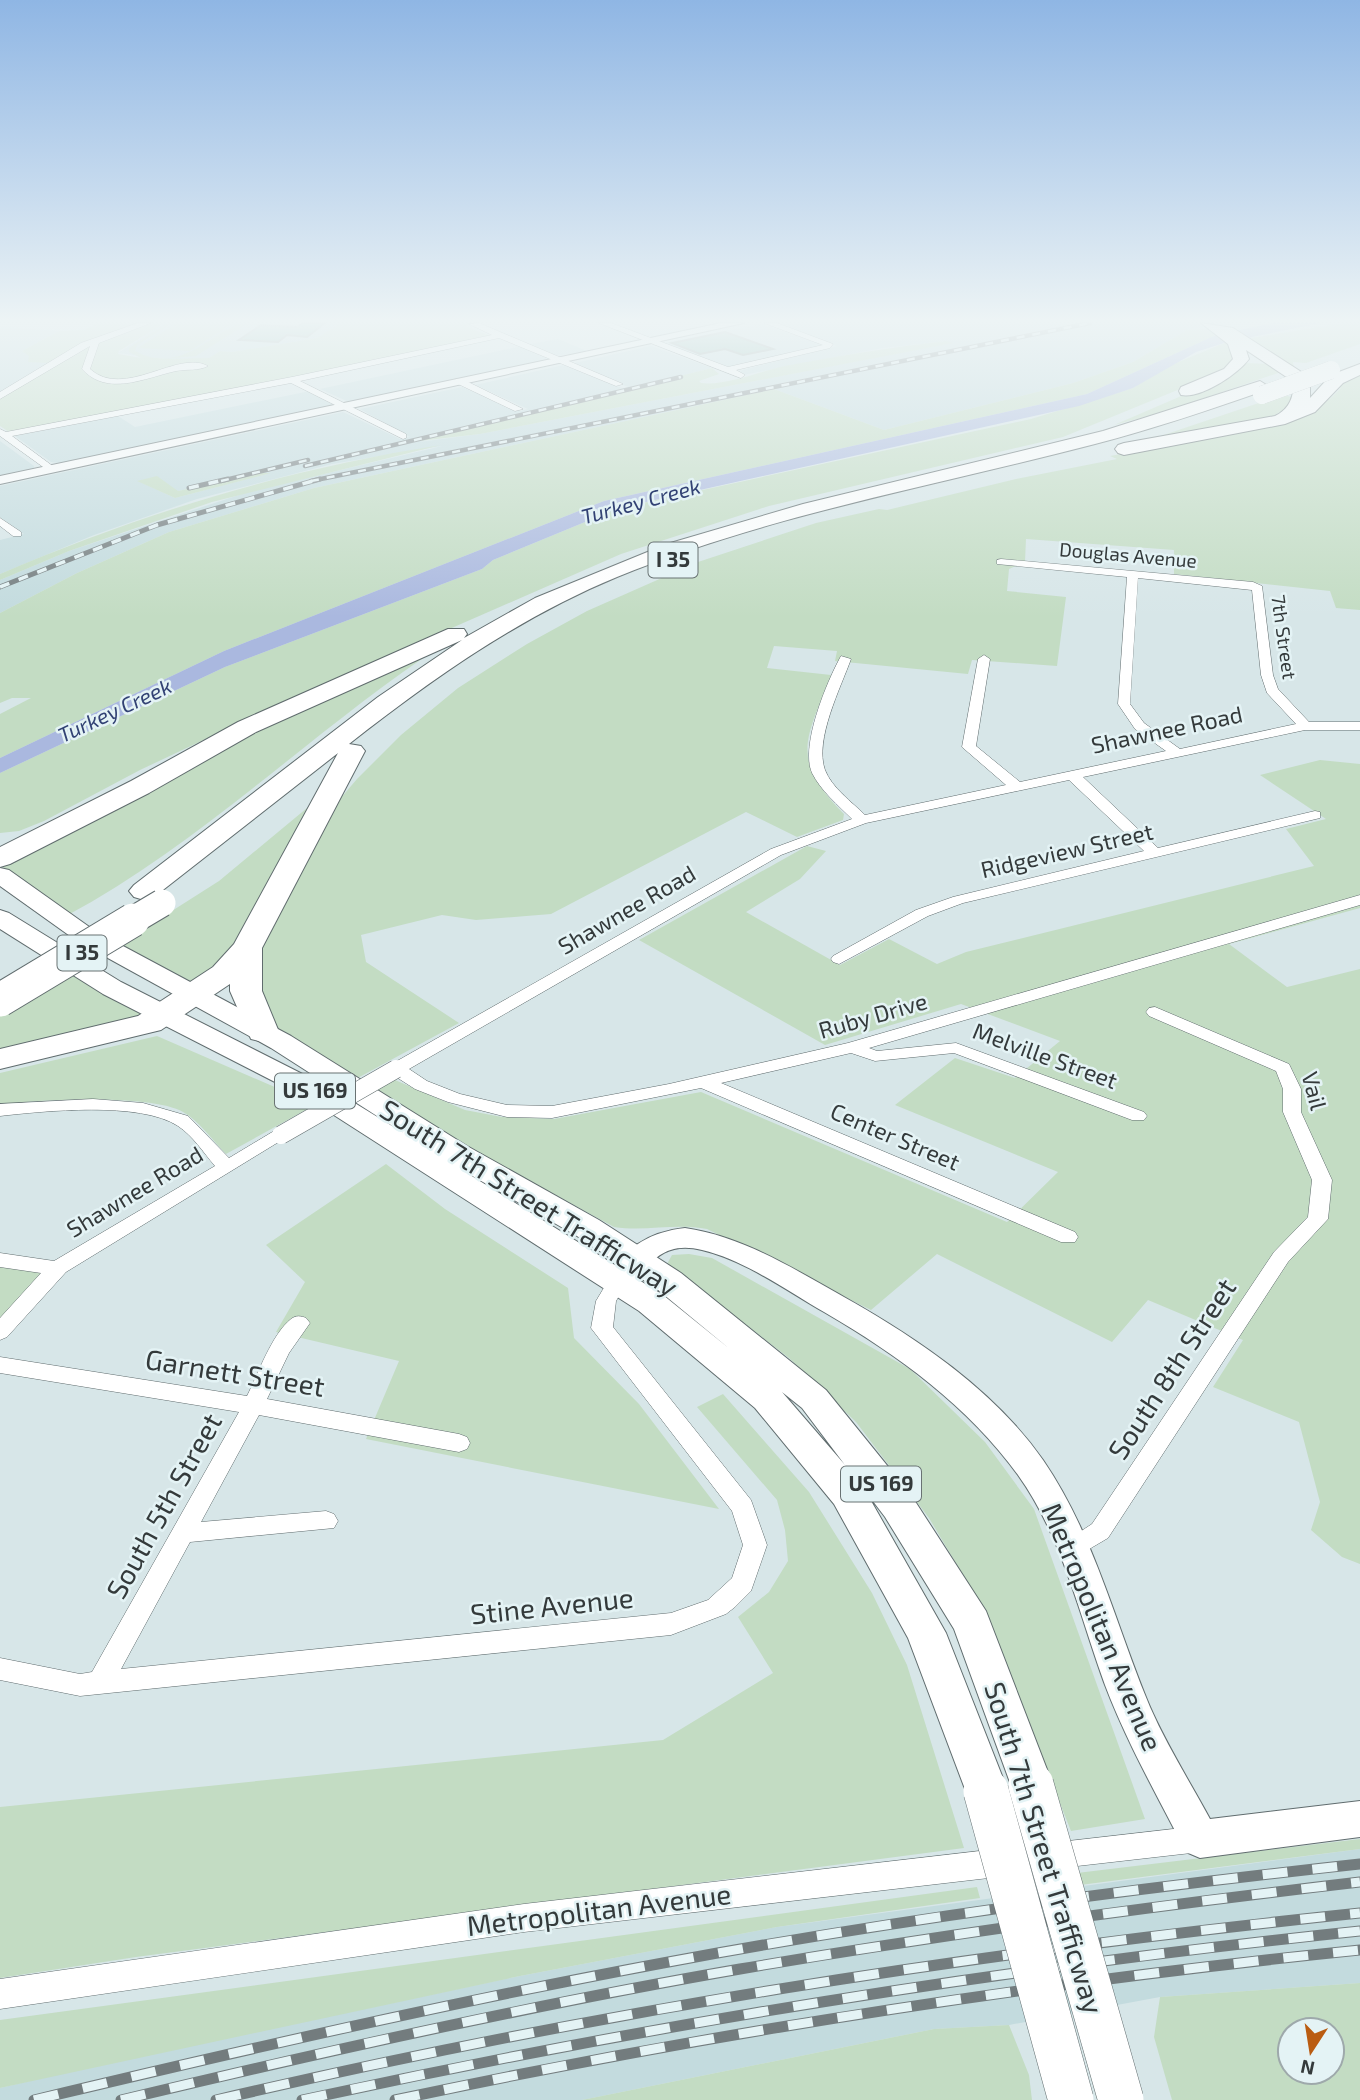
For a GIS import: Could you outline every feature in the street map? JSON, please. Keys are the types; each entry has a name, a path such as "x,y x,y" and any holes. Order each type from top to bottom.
{"highway":[{"path":"1042,456 1121,421"},
{"name":"I 35","path":"0,1000 153,897 236,823 394,694 462,648 543,603 629,564 725,530 816,505 1128,439 1177,421"},
{"path":"1042,456 1223,432 1274,421"},
{"name":"I 35","path":"0,977 153,897 231,852 352,751 468,661 506,638 618,581 778,524 1042,456"},
{"path":"0,858 288,708 436,641 543,603"},
{"path":"0,1059 149,1023 224,974 247,948 352,751"},
{"path":"0,839 43,835"},
{"path":"247,948 246,991 263,1032"}],"main road":[{"path":"0,480 274,421"},
{"name":"South 7th Street Trafficway","path":"0,875 86,936 263,1032 456,1153 588,1228 626,1269 651,1303 767,1399 847,1493 926,1633 986,1791 1071,2100"},
{"name":"South 7th Street Trafficway","path":"0,918 162,1015 322,1095 626,1269 669,1281 814,1399 898,1506 972,1623 1031,1785 1121,2100"},
{"name":"Metropolitan Avenue","path":"626,1269 670,1238 685,1237 722,1246 800,1286 901,1344 940,1373 989,1419 1037,1478 1074,1548 1132,1708 1200,1839 1360,1819"}],"street":[{"path":"2,434 72,421"},
{"path":"372,421 403,436"},
{"path":"2,434 50,470"},
{"path":"0,521 17,534 0,538"},
{"name":"Douglas Avenue","path":"1001,562 1253,585"},
{"path":"1133,573 1124,704 1137,724 1178,753"},
{"name":"7th Street","path":"1253,585 1258,589 1267,675 1272,690 1305,726"},
{"path":"845,659 814,748 817,769 837,796 862,820"},
{"path":"984,659 969,747 1016,786"},
{"name":"Shawnee Road","path":"0,1332 58,1269 97,1242 776,852 862,820 1016,786 1305,726 1360,726"},
{"path":"1072,775 1155,853"},
{"name":"Ridgeview Street","path":"839,959 922,913 958,900 1315,815"},
{"name":"Ruby Drive","path":"396,1069 421,1085 454,1098 518,1111 552,1112 703,1083 852,1047 1360,900"},
{"name":"Vail","path":"1155,1012 1283,1068 1292,1089 1292,1112 1322,1180 1318,1219"},
{"name":"Melville Street","path":"852,1047 875,1056 956,1048 1138,1116"},
{"name":"Center Street","path":"703,1083 1068,1237"},
{"path":"0,1110 67,1106 164,1112 184,1122 226,1166"},
{"name":"South 8th Street","path":"1074,1548 1100,1531 1281,1257 1318,1219"},
{"path":"0,1260 58,1269"},
{"name":"Stine Avenue","path":"0,1669 80,1685 671,1623 718,1607 742,1584 755,1545 743,1507 602,1328 606,1301 626,1269"},
{"name":"South 5th Street","path":"101,1681 253,1406 280,1350 299,1322"},
{"name":"Garnett Street","path":"0,1365 350,1421 459,1443"},
{"path":"183,1533 326,1521"},
{"name":"Metropolitan Avenue","path":"0,1994 524,1918 1200,1839"}],"shaded area":[{"path":"92,421 126,421 135,427 164,421 258,421 60,463 51,462 15,436"},
{"path":"301,421 362,421 400,439 410,437 381,421 502,421 419,442 547,421 625,421 314,488 169,532 77,573 0,613 0,580 69,551 248,492 442,446 332,464 197,499 94,535 0,574 0,540 24,534 0,517 0,486","holes":["261,473 267,474 175,498 138,481 178,491"]},
{"path":"860,421 920,421 884,430"},
{"path":"0,441 34,466 34,468 0,476"},
{"path":"1360,1849 1360,1983 1160,1997 1009,2025 934,2029 582,2100 0,2100 0,2088 98,2065 520,1976 777,1927"}],"green space":[{"path":"0,421 73,421 9,432 0,426"},
{"path":"499,421 548,421 480,434 419,441"},
{"path":"625,421 860,421 884,430 920,421 965,421 604,501 224,651 0,758 0,714 31,698 12,698 0,703 0,613 77,573 169,532 314,488"},
{"path":"1022,421 1102,421 1063,437 769,506 621,554 301,694 140,770 44,821 19,831 0,833 0,773 225,667 482,569 493,560 619,508"},
{"path":"1205,421 1261,421 1224,431 1140,443"},
{"path":"1289,421 1360,421 1360,610 1336,608 1330,591 1174,574 1174,550 1026,539 1025,562 1009,569 1007,591 1066,597 1057,666 972,660 968,674 835,661 837,651 774,646 767,668 831,675 807,748 815,778 844,814 843,820 797,837 746,812 551,914 476,920 442,915 361,935 366,962 459,1023 354,1080 282,1035 261,1013 256,961 334,806 401,735 458,688 527,644 587,611 698,562 816,523 1117,459 1110,456"},
{"path":"441,445 212,502 69,551 0,580 0,574 108,531 216,496 327,467"},
{"path":"271,473 175,498 137,481 157,476 178,491"},
{"path":"444,644 396,677 165,854 117,887 66,916 0,865 229,741"},
{"path":"1320,760 1360,764 1360,908 1229,944 1287,987 1360,969 1360,1564 1342,1557 1311,1530 1320,1502 1299,1422 1213,1387 1243,1340 1148,1300 1112,1342 937,1254 871,1310 707,1229 614,1227 484,1156 376,1090 395,1080 465,1110 502,1117 554,1119 701,1092 1007,1222 1058,1172 895,1105 955,1058 1015,1078 1060,1041 961,1004 825,1045 639,940 807,846 826,851 800,879 746,912 840,965 889,939 937,964 966,952 1314,866 1286,829 1326,819 1260,775"},
{"path":"307,808 313,808 230,957 190,983 120,944 219,881"},
{"path":"72,974 144,1016 0,1053 0,1015"},
{"path":"157,1036 277,1088 311,1107 226,1154 195,1121 168,1106 121,1100 40,1101 0,1105 0,1073"},
{"path":"386,1164 445,1209 568,1288 574,1338 639,1404 719,1509 366,1439 399,1361 276,1332 305,1282 266,1245"},
{"path":"689,1254 712,1258 910,1369 985,1442 1034,1509 1145,1819 1071,1831 982,1607 929,1518 856,1422 789,1358 667,1264 672,1255"},
{"path":"0,1266 40,1272 41,1278 0,1319"},
{"path":"723,1394 809,1492 872,1593 907,1665 964,1848 136,1957 0,1978 0,1807 663,1740 773,1673 738,1617 769,1592 788,1561 785,1530 777,1500 697,1407"},
{"path":"1360,1839 1360,1849 1080,1885 1077,1873"},
{"path":"977,1887 980,1898 777,1927 520,1976 0,2088 0,2020"},
{"path":"1360,1983 1360,2100 1172,2100 1154,2037 1160,1997"},
{"path":"1009,2025 1029,2075 1032,2100 582,2100 934,2029"}],"water":[{"name":"Turkey Creek","path":"965,421 1011,421 619,508 493,560 482,569 225,667 0,773 0,758 224,651 604,501"}],"railway":[{"path":"305,466 495,421"},
{"path":"318,480 607,421"},
{"path":"221,481 308,460"},
{"path":"189,488 228,479"},
{"path":"0,587 157,525 318,480"},
{"path":"311,481 318,480"},
{"path":"34,2100 426,2010 749,1947 1010,1907 1360,1864"},
{"path":"121,2100 429,2030 740,1969 1049,1921 1360,1882"},
{"path":"216,2100 501,2039 785,1988 1071,1947 1360,1913"},
{"path":"302,2100 565,2047 829,2001 1094,1962 1360,1931"},
{"path":"395,2100 515,2075 875,2012 1117,1978 1360,1950"}]}
